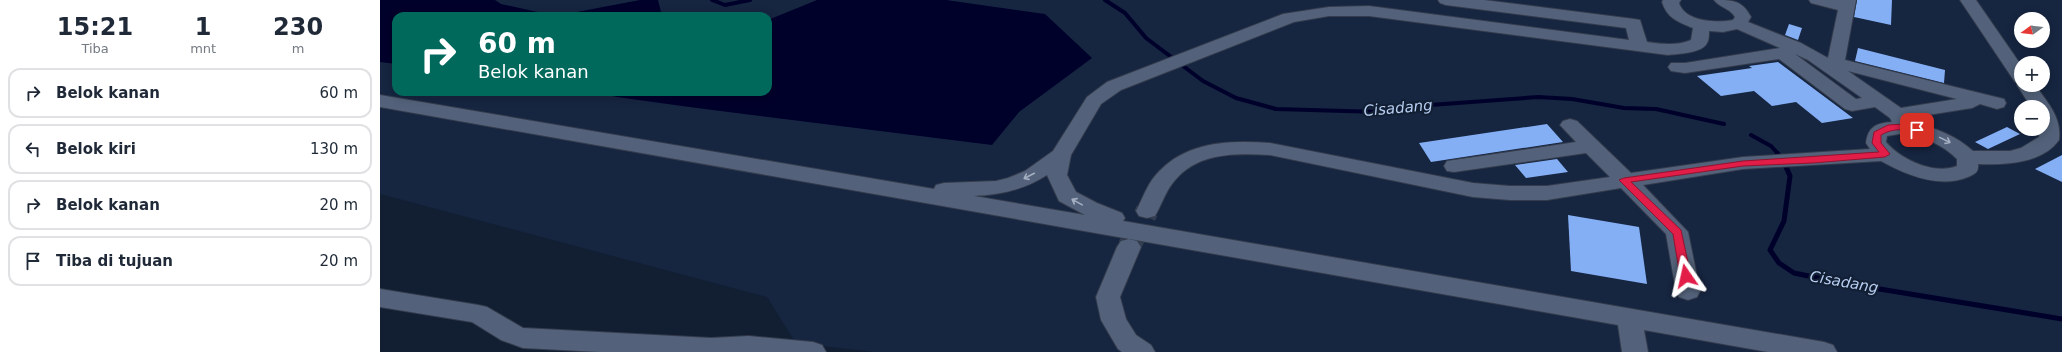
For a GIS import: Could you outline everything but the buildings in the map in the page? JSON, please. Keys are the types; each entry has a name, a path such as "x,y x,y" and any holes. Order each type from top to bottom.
{"street":[{"path":"1446,0 1634,24 1639,47"},
{"path":"1672,0 1670,2 1672,10 1684,19 1702,25 1723,27 1739,24 1789,50 1831,64 1997,103"},
{"path":"1722,0 1738,9 1743,17 1739,24"},
{"path":"1817,0 1848,4 1831,64"},
{"path":"1968,0 2014,68"},
{"path":"1165,236 1089,208 1067,196 1057,175 1061,155 1094,100 1114,86 1145,72 1289,18 1313,12 1344,10 1668,50 1687,48 1699,43 1702,25"},
{"path":"1677,67 1685,68 1789,50"},
{"path":"1789,50 1852,105 1878,101"},
{"path":"1831,64 1901,121 1953,144 1968,157 2006,159 2029,153 2049,140 2050,136"},
{"path":"1968,157 1968,169 1954,175 1931,174 1906,166 1885,154 1876,143 1877,133 1901,121 1972,102 1971,96"},
{"path":"380,101 902,192 1165,236 1824,352"},
{"path":"1570,125 1677,232 1688,291"},
{"path":"1454,166 1590,146"},
{"path":"1147,211 1163,180 1180,164 1207,151 1237,147 1270,148 1473,190 1510,193 1547,193 1624,180 1743,163 1813,160 1885,154"},
{"path":"902,192 986,188 1014,184 1039,171 1061,155"},
{"path":"1129,247 1108,297 1114,320 1127,342 1142,352"},
{"path":"380,298 478,314 491,321 501,330 522,338 711,348 749,346 813,352"},
{"path":"1630,318 1635,352"}],"shaded area":[{"path":"380,0 2062,0 2062,352 875,352 796,343 767,297 380,194"},
{"path":"380,0 495,0 501,4 538,12 392,12 392,64 380,62"},
{"path":"640,0 658,0 661,12 577,12"},
{"path":"817,0 946,0 1045,14 1092,58 1019,112 992,145 613,96 772,96 772,18"}],"waterway":[{"name":"Cisadang","path":"712,0 725,5 750,0"},
{"name":"Cisadang","path":"1105,0 1125,13 1146,38 1203,81 1236,98 1276,109 1380,112 1430,105 1538,97 1572,99 1624,108 1656,109 1724,124"},
{"name":"Cisadang","path":"1751,135 1771,146 1779,155"},
{"name":"Cisadang","path":"1778,154 1783,160 1790,176 1784,221 1770,250 1779,263 1794,273 1837,282 2062,319"}],"tunnel":[{"path":"1129,247 1147,211"}],"route":[{"path":"1686,276 1677,232 1624,180 1743,163 1813,160 1885,154 1876,143 1877,133 1888,128 1905,127 1917,130"}]}
